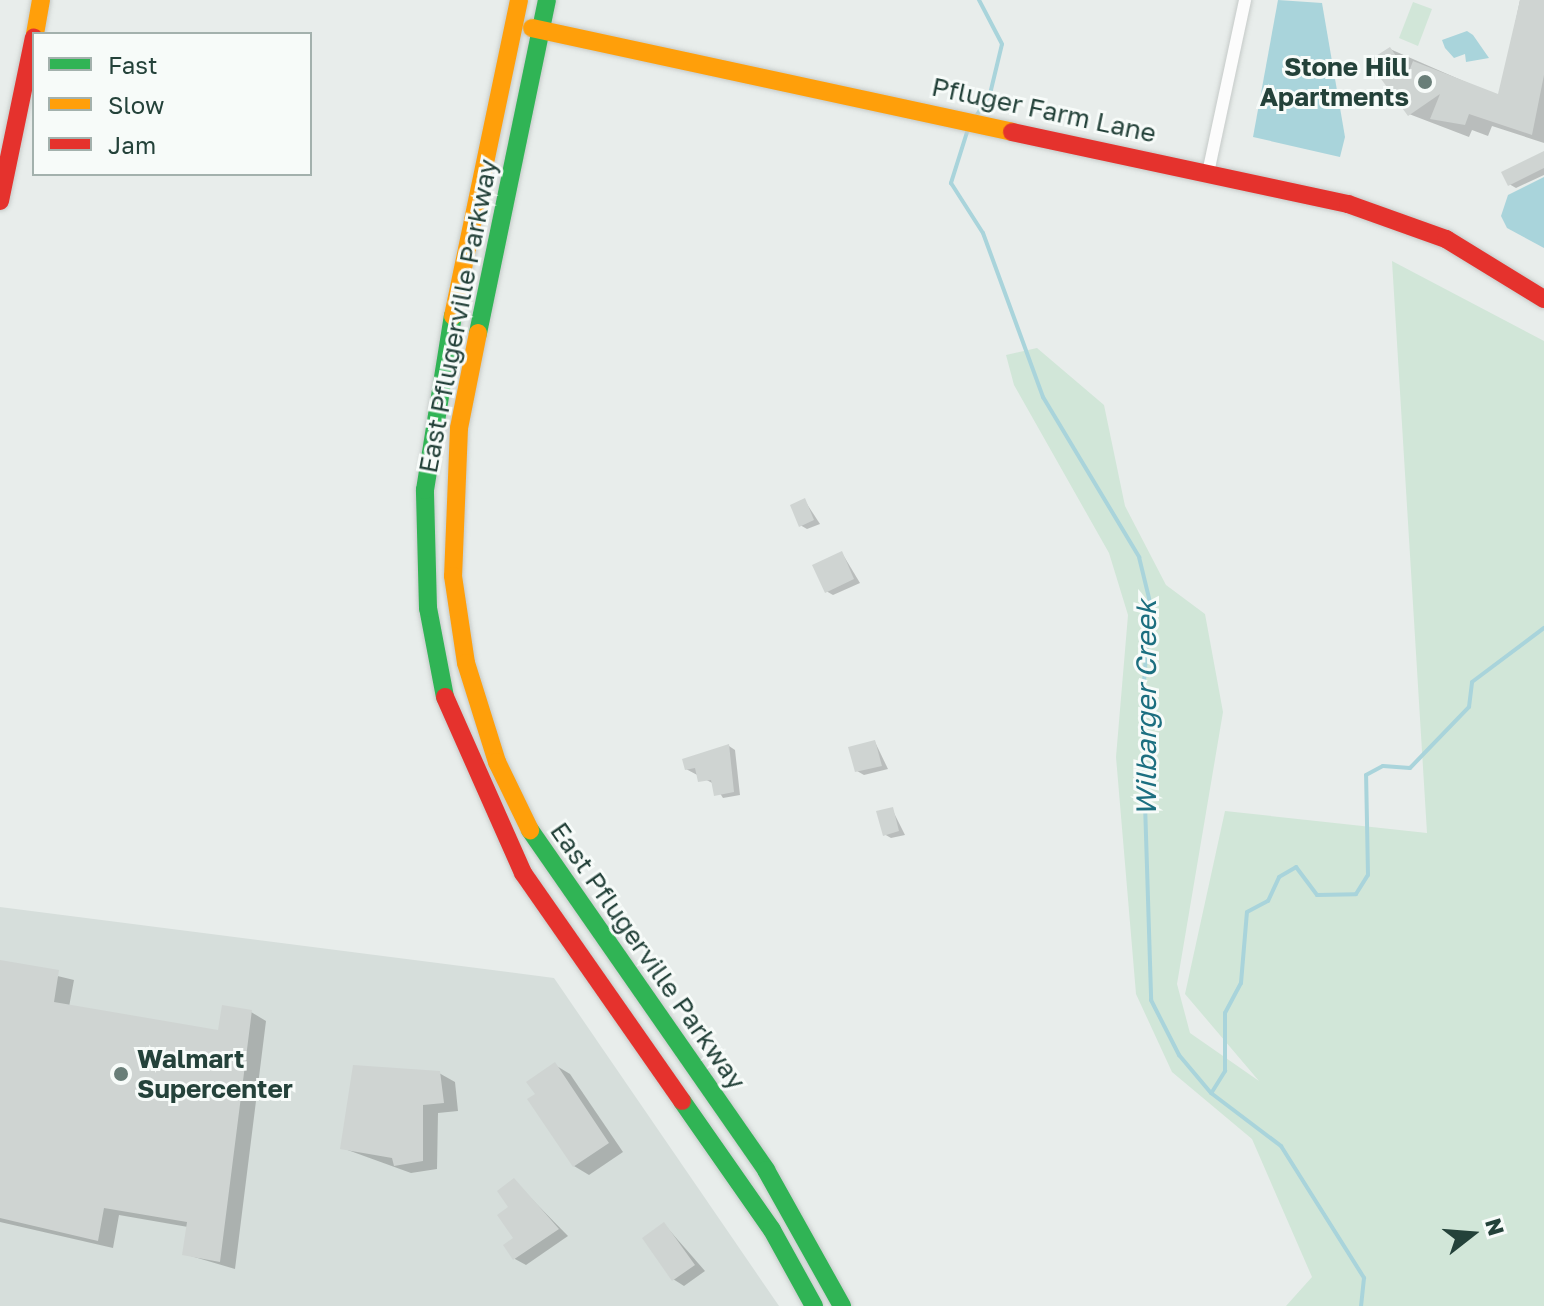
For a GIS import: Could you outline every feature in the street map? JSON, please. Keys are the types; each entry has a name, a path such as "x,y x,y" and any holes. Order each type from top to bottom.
{"main road":[{"path":"35,32 41,0"},
{"name":"East Pflugerville Parkway","path":"519,0 436,396 425,490 428,608 444,695 472,772 523,873 772,1230 814,1306"},
{"name":"East Pflugerville Parkway","path":"547,0 459,428 451,505 466,663 497,762 536,843 766,1170 842,1306"},
{"name":"Pfluger Farm Lane","path":"514,24 1096,147 1409,225 1544,299"},
{"path":"0,201 32,45"}],"street":[{"path":"1208,173 1245,0"},
{"path":"472,772 497,762"}],"shaded area":[{"path":"0,907 554,978 779,1306 0,1306"}],"green space":[{"path":"1413,2 1432,9 1418,46 1399,38"},
{"path":"1392,261 1544,341 1544,1306 1286,1306 1312,1277 1252,1139 1172,1072 1136,994 1116,757 1128,615 1109,553 1014,385 1006,355 1037,348 1104,405 1125,506 1166,585 1205,614 1223,712 1177,984 1190,1033 1259,1081 1185,994 1225,811 1427,833"}],"water":[{"path":"1278,0 1322,3 1345,137 1340,157 1253,137"},
{"path":"1467,31 1489,58 1466,62 1465,54 1454,58 1445,48 1442,40"},
{"path":"1544,177 1544,248 1507,228 1501,216 1508,195"}],"building":[{"path":"1520,0 1544,0 1544,75 1532,135 1469,114 1465,125 1430,119 1440,94 1408,116 1368,61 1390,47 1408,74 1413,61 1498,94"},
{"path":"1544,151 1544,168 1508,186 1501,172"},
{"path":"805,498 814,520 799,527 790,505"},
{"path":"842,551 854,579 825,593 812,565"},
{"path":"875,740 882,766 855,772 848,747"},
{"path":"729,744 734,792 714,796 711,780 698,782 695,768 685,770 682,759"},
{"path":"893,807 899,831 883,836 876,811"},
{"name":"Walmart Supercenter","path":"0,960 59,970 54,1002 218,1030 222,1005 252,1010 220,1262 182,1255 187,1222 104,1208 98,1241 0,1218"},
{"path":"555,1062 609,1143 573,1167 527,1099 535,1094 526,1082"},
{"path":"353,1065 440,1071 444,1103 423,1105 423,1161 394,1166 392,1158 340,1149"},
{"path":"514,1178 559,1229 513,1260 503,1245 513,1238 497,1215 508,1207 497,1191"},
{"path":"664,1222 695,1265 672,1281 642,1238"}],"waterway":[{"name":"Wilbarger Creek","path":"975,118 990,94 1002,44 979,0"},
{"name":"Wilbarger Creek","path":"968,129 951,183 983,233 1043,397 1139,557 1150,602 1142,708 1151,1000 1179,1055 1211,1093 1281,1146 1364,1278 1361,1306"},
{"path":"1212,1092 1225,1071 1225,1013 1241,983 1247,912 1268,901 1279,877 1296,867 1317,895 1356,894 1368,875 1366,775 1383,766 1410,768 1469,707 1472,682 1544,628"}],"traffic: fast":[{"path":"478,333 547,0"},
{"path":"445,697 428,608 425,490 453,316"},
{"path":"530,830 766,1170 842,1306"},
{"path":"682,1101 772,1230 814,1306"}],"traffic: slow":[{"path":"35,32 41,0"},
{"path":"453,316 519,0"},
{"path":"532,28 1012,132"},
{"path":"478,333 459,428 453,576 466,663 497,762 530,830"}],"traffic: jam":[{"path":"0,201 32,47"},
{"path":"1012,132 1348,204 1446,239 1544,299"},
{"path":"445,697 523,873 682,1101"}],"place":[{"name":"Stone Hill Apartments","path":"1425,82"},
{"name":"Walmart Supercenter","path":"121,1074"}]}
